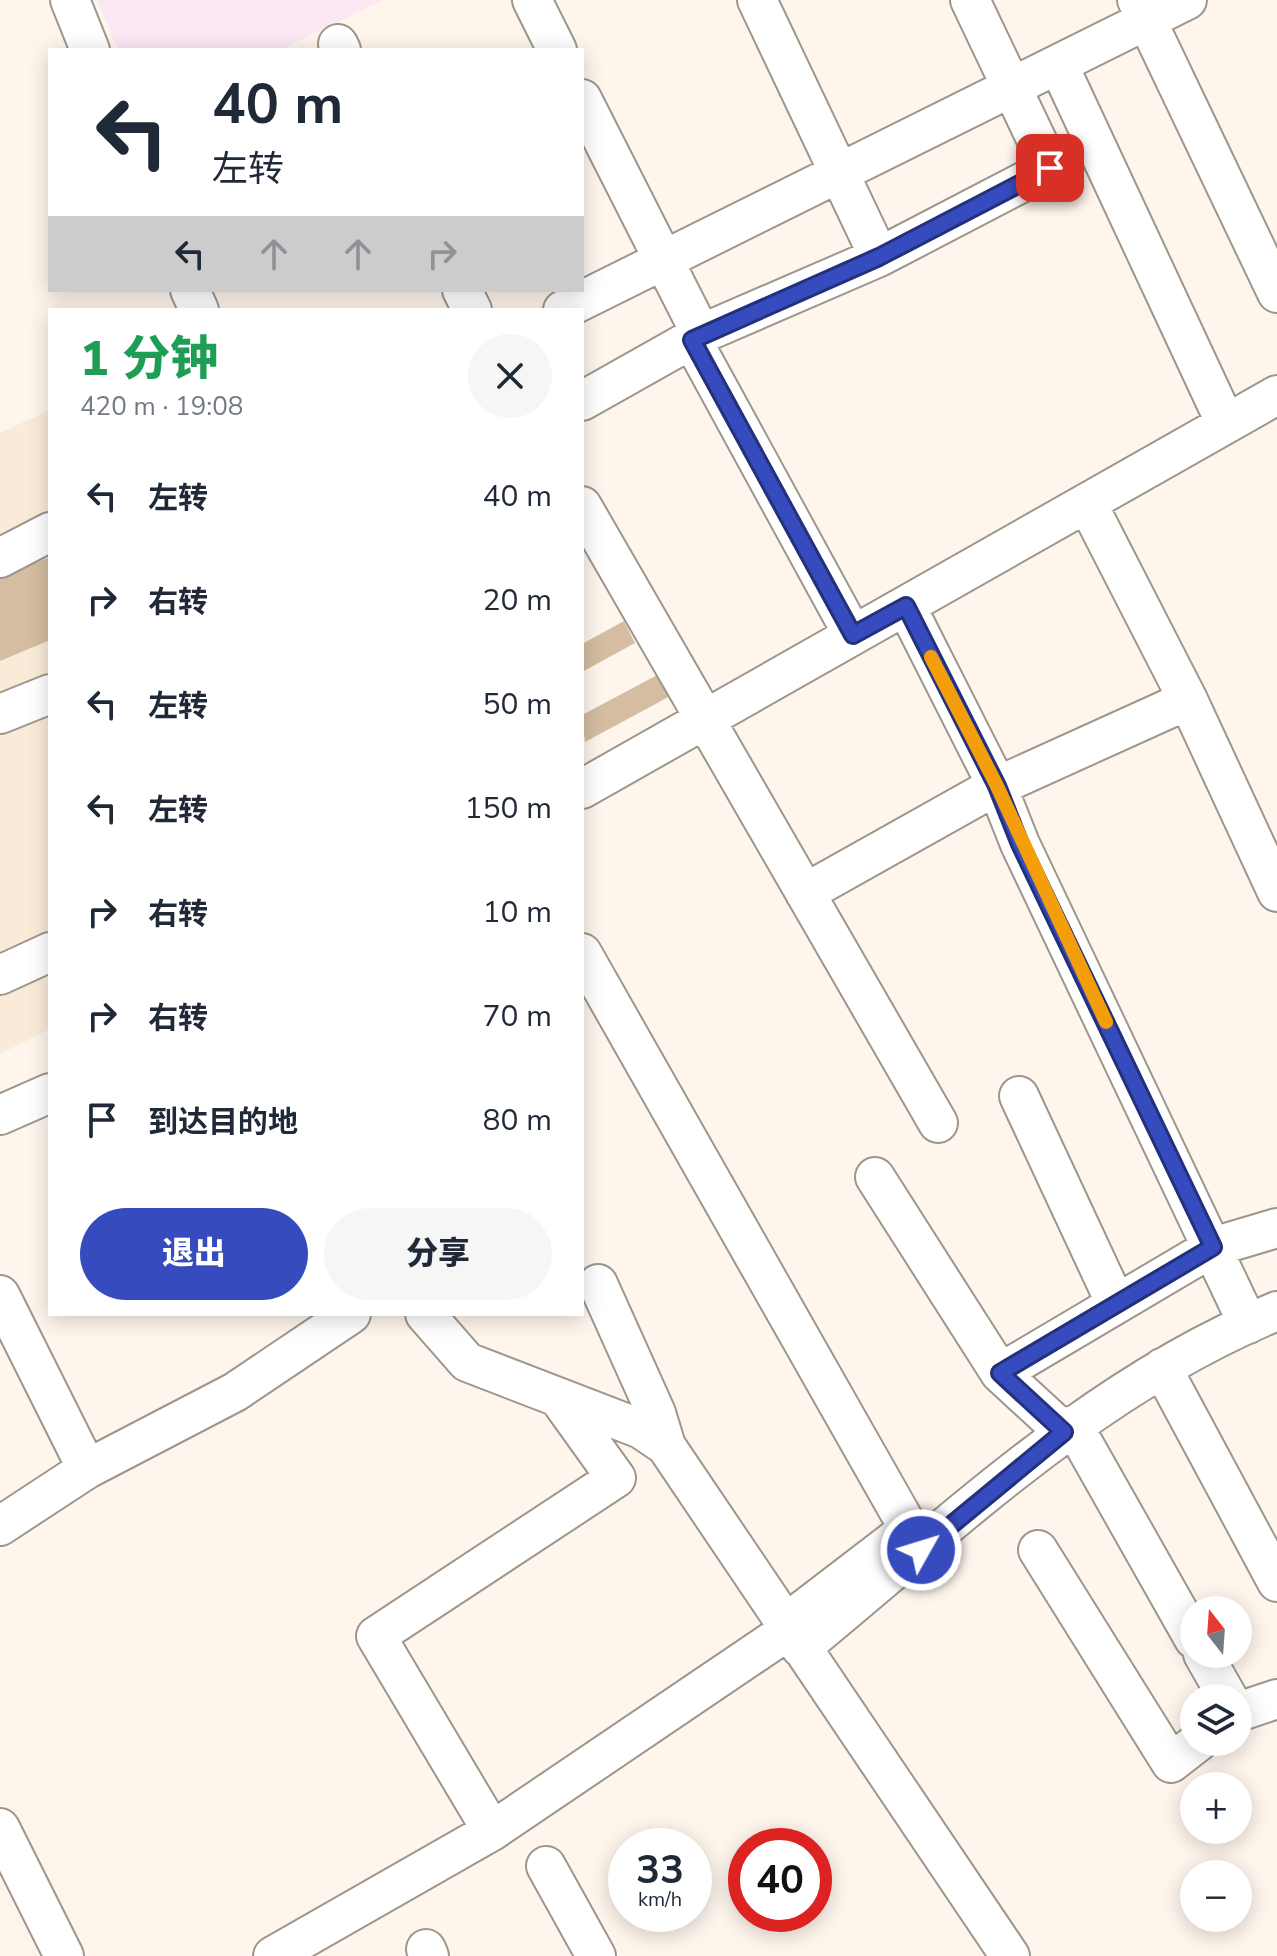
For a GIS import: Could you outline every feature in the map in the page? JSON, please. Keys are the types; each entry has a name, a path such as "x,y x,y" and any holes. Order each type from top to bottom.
{"street":[{"path":"70,0 89,48"},
{"path":"532,0 556,48"},
{"path":"757,0 879,257"},
{"path":"584,400 696,337 879,257 1050,168 970,0"},
{"path":"567,308 1058,64 1141,10 1187,0"},
{"path":"1141,10 1277,293"},
{"path":"1058,64 1226,424"},
{"path":"584,103 664,260 696,337 853,635"},
{"path":"584,788 1277,395"},
{"path":"1087,503 1188,700 1277,892"},
{"path":"584,509 938,1123"},
{"path":"0,558 48,533"},
{"path":"273,1956 492,1831 791,1634 1055,1419 1268,1320 1231,1286 1020,844 997,786 906,606"},
{"path":"0,714 48,695"},
{"path":"805,893 997,786 1188,700"},
{"path":"0,975 48,953"},
{"path":"584,957 909,1529 791,1634"},
{"path":"0,1115 48,1094"},
{"path":"1019,1096 1116,1304"},
{"path":"875,1177 1000,1373 1055,1419 1180,1617"},
{"path":"1000,1373 1213,1247 1277,1228"},
{"path":"598,1284 656,1413 666,1446 1010,1956"},
{"path":"0,1295 87,1469"},
{"path":"0,1526 87,1469 235,1392 348,1316"},
{"path":"427,1316 467,1362 641,1429 666,1446"},
{"path":"1162,1368 1277,1582"},
{"path":"492,1831 376,1636 616,1478 560,1400"},
{"path":"1038,1550 1171,1763 1180,1756"},
{"path":"0,1828 64,1956"},
{"path":"546,1866 596,1956"}],"shaded area":[{"path":"97,0 383,0 284,48 117,48"},
{"path":"48,411 48,1030 0,1054 0,433"}],"building":[{"path":"48,558 48,641 0,661 0,578"},
{"path":"624,621 635,643 584,671 584,643"},
{"path":"663,672 674,694 585,742 584,714"}],"slow traffic":[{"path":"931,657 997,786 1020,844 1106,1022"}],"route":[{"path":"921,1550 1064,1432 1000,1373 1213,1247 1020,844 997,786 906,606 853,635 692,340 879,257 1050,168"}]}
